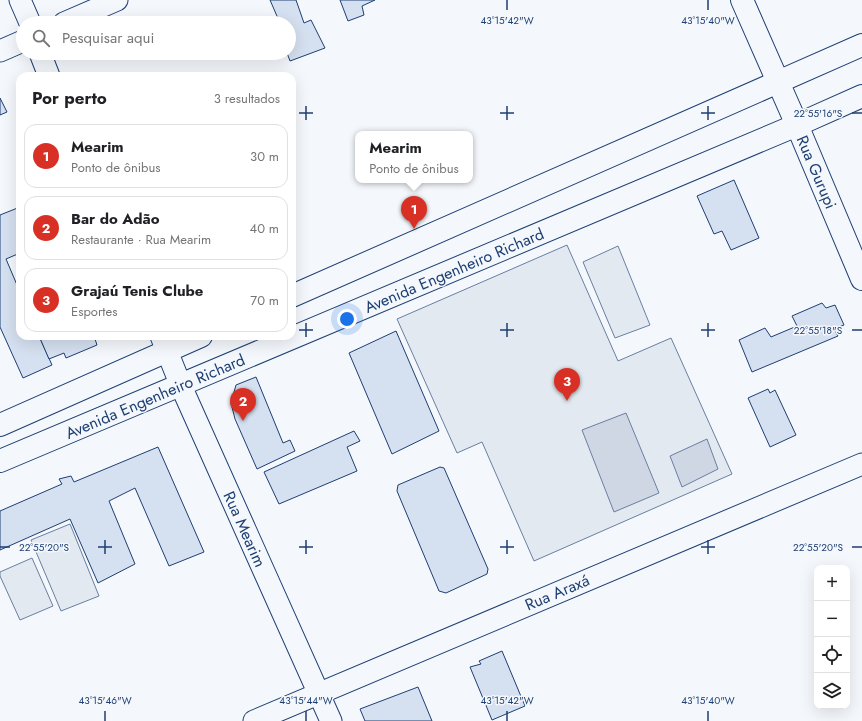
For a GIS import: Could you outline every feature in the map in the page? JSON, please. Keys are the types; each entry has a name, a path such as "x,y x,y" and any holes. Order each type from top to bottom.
{"street":[{"path":"20,0 27,16"},
{"path":"80,16 117,0"},
{"name":"Rua Gurupi","path":"742,0 862,279"},
{"path":"0,51 16,44"},
{"path":"296,294 862,45"},
{"path":"43,60 47,72"},
{"name":"Avenida Engenheiro Richard","path":"296,337 862,96"},
{"path":"0,424 164,344 182,340"},
{"name":"Avenida Engenheiro Richard","path":"0,461 290,340"},
{"name":"Rua Mearim","path":"164,344 181,386 331,721"},
{"name":"Rua Araxá","path":"254,721 319,692 862,464"}],"shaded area":[{"path":"567,245 618,361 671,338 732,474 534,561 482,442 457,453 397,319"},
{"path":"618,246 650,325 615,338 583,262"},
{"path":"626,413 659,493 614,512 582,430"},
{"path":"707,439 718,469 682,487 670,456"},
{"path":"70,524 99,596 61,611 31,540"},
{"path":"32,558 53,606 20,620 0,576 0,572"}],"building":[{"path":"270,0 296,0 304,23 311,20 325,48 296,59 296,16 277,16"},
{"path":"340,0 375,0 362,6 364,15 348,21"},
{"path":"0,98 7,112 0,115"},
{"path":"734,180 759,238 731,250 722,231 714,234 697,196"},
{"path":"16,209 16,255 6,259 16,283 16,340 41,340 52,365 23,378 0,327 0,215"},
{"path":"822,303 826,308 835,305 844,325 834,329 838,336 752,372 739,340 765,328 771,337 797,326 792,316"},
{"path":"396,331 439,431 392,454 349,353"},
{"path":"41,340 95,340 97,345 66,358 64,353 49,359"},
{"path":"256,377 283,443 290,440 295,451 257,469 235,419 231,403 236,385"},
{"path":"768,389 770,393 775,390 796,435 770,447 748,398"},
{"path":"354,431 360,441 347,447 357,471 279,504 264,472"},
{"path":"158,447 204,552 169,566 135,488 109,501 135,564 98,583 70,519 0,550 0,511 62,484 59,479 71,476 74,482"},
{"path":"440,467 444,468 488,569 487,574 446,593 439,591 397,491 398,485"},
{"path":"502,651 525,706 492,720 470,667 481,664 479,661"},
{"path":"418,687 432,721 365,721 360,709"}],"place":[{"name":"Mearim","path":"414,229"},
{"name":"Grajaú Tenis Clube","path":"567,401"},
{"name":"Bar do Adão","path":"243,421"}]}
